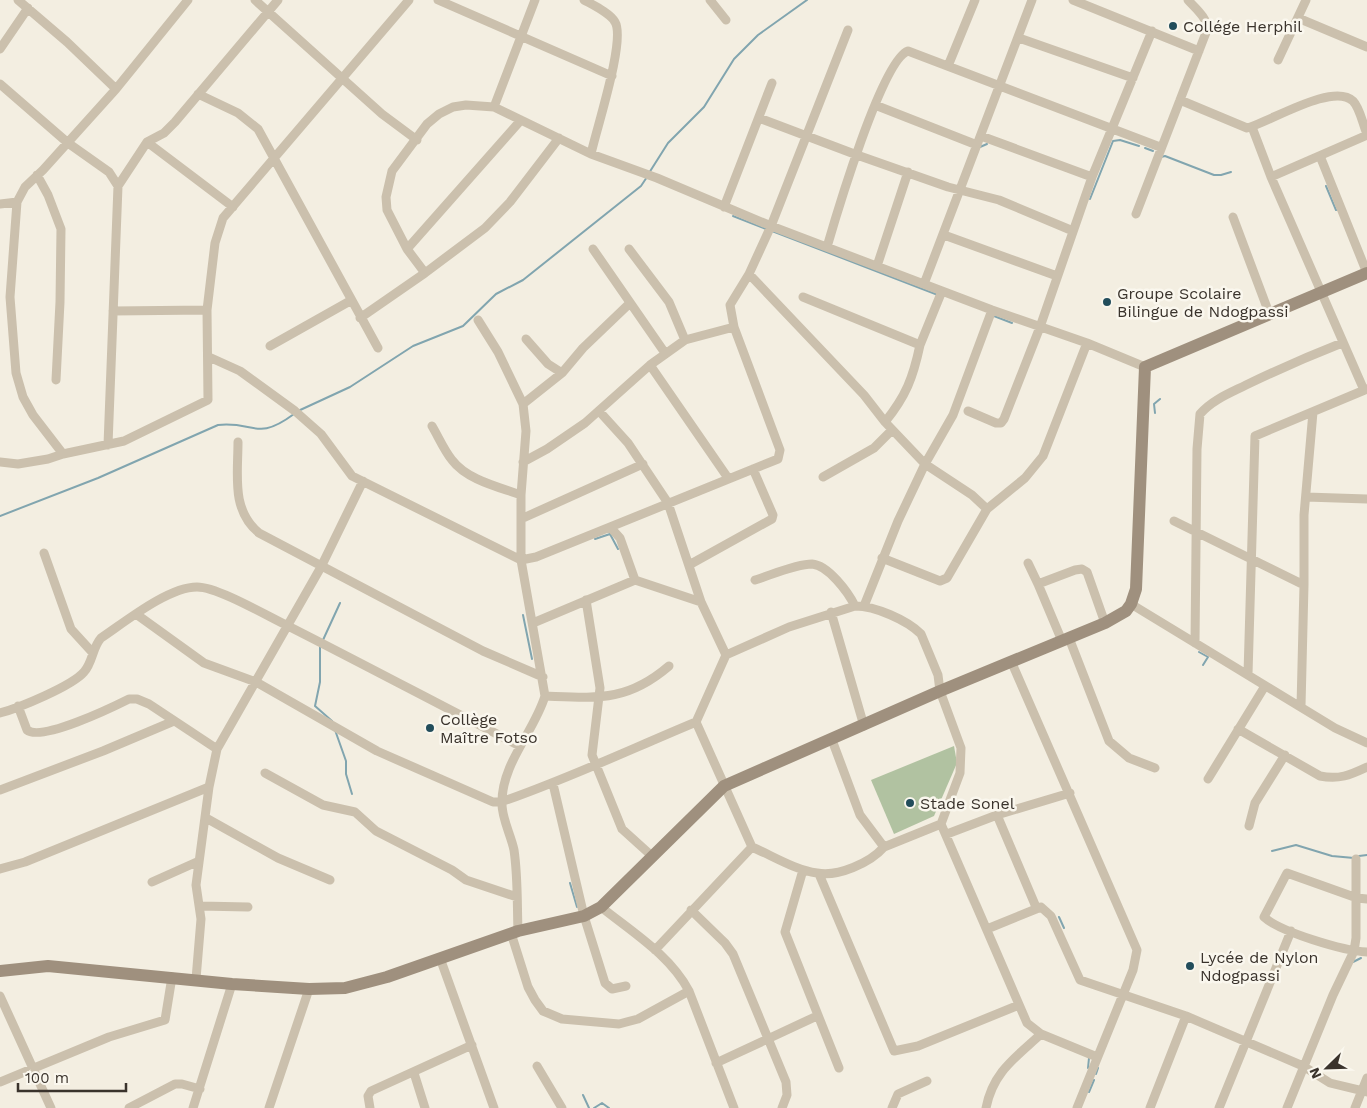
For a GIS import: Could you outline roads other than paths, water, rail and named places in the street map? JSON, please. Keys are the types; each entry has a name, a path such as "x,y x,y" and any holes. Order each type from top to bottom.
{"main road":[{"path":"0,971 48,966 232,984 309,989 345,988 387,977 515,932 584,916 601,907 724,786 940,691 1106,623 1126,611 1132,604 1136,589 1139,560 1140,463 1145,367 1367,273"}],"street":[{"path":"18,0 116,89"},
{"path":"63,454 33,415 23,397 16,373 11,334 11,269 17,202 24,187 37,176 116,89 188,0"},
{"path":"255,0 382,114 417,140"},
{"path":"108,445 118,186 148,142 164,134 278,0"},
{"path":"438,0 612,76"},
{"path":"494,107 520,35 536,0"},
{"path":"710,0 726,20"},
{"path":"948,66 975,0"},
{"path":"924,284 962,190 1032,0"},
{"path":"1073,0 1199,51"},
{"path":"1136,214 1160,147 1199,51 1207,24 1188,0"},
{"path":"1278,60 1306,0"},
{"path":"0,462 18,464 48,460 63,454 124,441 208,400 207,310 217,235 224,218 344,79 406,1"},
{"path":"588,1 616,22 617,34 612,76 591,154"},
{"path":"0,49 28,8"},
{"path":"1298,18 1367,47"},
{"path":"209,357 240,371 277,397 321,434 348,472 521,560 536,557 778,459 780,450 734,327 730,305 749,274 771,226 808,137 848,30"},
{"path":"968,411 1001,423 1040,327 1092,178 1152,31"},
{"path":"1019,38 1133,78"},
{"path":"826,247 856,155 875,105 889,74 904,53 908,51 1112,131 1160,147"},
{"path":"0,84 68,142 109,172 118,186"},
{"path":"724,207 772,84"},
{"path":"198,94 238,113 258,129 275,157 350,301 378,348"},
{"path":"1180,100 1241,127 1252,127 1305,103 1325,98 1346,98 1355,103 1367,134 1271,177"},
{"path":"425,274 407,249 387,210 386,197 392,171 417,140 427,124 439,114 452,107 466,105 494,107 591,154 657,178 771,226 992,310 1087,343 1145,367"},
{"path":"875,105 1092,178"},
{"path":"759,118 856,155 962,190 999,200 1074,231"},
{"path":"407,249 521,120"},
{"path":"1248,674 1255,436 1365,390 1342,343 1271,177 1252,127"},
{"path":"360,318 425,274 485,228 510,202 559,138"},
{"path":"148,142 233,207"},
{"path":"1320,156 1367,273"},
{"path":"876,266 908,172"},
{"path":"37,176 48,195 61,229 60,311 56,380"},
{"path":"0,204 17,202"},
{"path":"1233,217 1269,313"},
{"path":"944,235 1057,276"},
{"path":"593,249 665,353"},
{"path":"629,249 669,302 685,340"},
{"path":"0,269 11,269"},
{"path":"749,274 864,395 892,430 925,464 972,495 987,509"},
{"path":"885,422 908,391 920,345 942,291"},
{"path":"803,297 920,345"},
{"path":"270,346 350,301"},
{"path":"523,404 562,373 583,348 630,303"},
{"path":"113,312 207,310"},
{"path":"860,606 925,464 953,415 992,310"},
{"path":"478,320 498,352 523,404 526,431 521,495 521,560 545,696 541,709 520,746 508,774 502,802 514,849 517,897 515,932 528,987 534,1000 543,1011 562,1019 619,1024 638,1019 688,991"},
{"path":"523,462 563,439 599,411 650,365 685,340 734,327"},
{"path":"526,339 545,360 562,373"},
{"path":"882,558 944,581 947,578 987,509 1025,478 1043,456 1087,343"},
{"path":"1195,643 1197,449 1200,414 1211,403 1227,395 1278,370 1342,343"},
{"path":"650,365 728,478"},
{"path":"599,411 628,443 668,503 701,602 726,655"},
{"path":"1301,706 1306,497 1313,412"},
{"path":"432,426 452,461 459,468 475,478 521,495"},
{"path":"823,477 874,448 892,430"},
{"path":"238,442 239,506 244,519 259,533 483,651 543,677"},
{"path":"521,519 643,464"},
{"path":"689,565 772,519 773,515 753,468"},
{"path":"196,979 200,906 196,885 217,750 321,567 363,481"},
{"path":"1306,497 1367,499"},
{"path":"620,538 625,521"},
{"path":"1174,521 1304,586"},
{"path":"610,527 620,538 635,580"},
{"path":"44,553 71,629 92,652"},
{"path":"1028,563 1065,640 1109,741 1129,758 1155,768"},
{"path":"696,722 752,847 803,870 819,874 855,867 869,860 884,847 941,824 951,800 962,761 962,748 940,691 938,675 921,634 909,625 860,606 844,588 819,566 805,566 755,580"},
{"path":"1038,584 1082,569 1087,572 1106,623"},
{"path":"533,622 635,580 701,602"},
{"path":"0,713 76,679 84,672 92,652 101,638 136,614 173,593 199,587 217,593 347,654 520,746"},
{"path":"586,600 599,673 600,698 592,746 594,764 622,829 653,857"},
{"path":"1132,604 1335,728 1367,743"},
{"path":"136,614 204,663 256,682 377,751 485,799 502,802 553,784 594,764 696,722 726,655 789,627 831,612 860,606"},
{"path":"831,612 864,726"},
{"path":"1011,661 1138,950 1134,970 1096,1057 1077,1108"},
{"path":"545,696 600,698 626,692 656,677 669,666"},
{"path":"1208,779 1265,686"},
{"path":"18,706 27,730 35,734 79,721 129,699 149,704 217,750"},
{"path":"0,790 102,751 174,720"},
{"path":"1238,728 1320,776 1333,779 1342,778 1367,768"},
{"path":"832,740 860,815 884,847"},
{"path":"1249,826 1255,803 1285,755"},
{"path":"265,773 323,805 354,812 376,831 452,870 466,880 517,897"},
{"path":"553,784 584,916 605,983 612,989 626,986"},
{"path":"0,869 25,862 210,787"},
{"path":"947,834 997,814 1070,793"},
{"path":"997,814 1036,907"},
{"path":"206,818 278,858 330,880"},
{"path":"941,824 947,834 1027,1023 1041,1034 1096,1057"},
{"path":"654,950 752,847"},
{"path":"1287,1108 1303,1066 1354,951 1357,898 1356,859"},
{"path":"152,882 199,860"},
{"path":"803,870 785,932 839,1068"},
{"path":"1367,899 1357,898 1287,873 1264,917 1291,931 1354,951 1367,952"},
{"path":"819,874 894,1051 918,1046 1019,1005"},
{"path":"200,906 248,907"},
{"path":"601,907 680,974 734,1108"},
{"path":"986,929 1036,907 1046,910 1051,916 1080,980 1186,1016 1303,1066 1330,1083 1364,1092"},
{"path":"691,910 725,943 733,954 786,1082 787,1095 782,1108"},
{"path":"1219,1108 1291,931"},
{"path":"440,958 494,1108"},
{"path":"0,1082 109,1037 165,1020 172,977"},
{"path":"193,1108 232,984"},
{"path":"269,1108 309,989"},
{"path":"0,996 51,1108"},
{"path":"716,1063 817,1016"},
{"path":"1150,1108 1186,1016"},
{"path":"986,1108 989,1091 996,1077 1041,1034"},
{"path":"370,1108 369,1093 472,1045"},
{"path":"536,1066 562,1108"},
{"path":"414,1073 425,1108"},
{"path":"1355,1108 1364,1092 1367,1078"},
{"path":"892,1108 898,1094 927,1081"},
{"path":"129,1108 175,1084 200,1089"}],"waterway":[{"path":"649,173 668,143 704,107 734,59 758,35 807,0"},
{"path":"1090,199 1113,141 1120,140 1139,146"},
{"path":"980,147 987,144"},
{"path":"1145,148 1153,151"},
{"path":"1161,157 1165,156 1214,175 1231,172"},
{"path":"298,411 350,387 413,346 463,326 496,294 523,280 641,186 647,177"},
{"path":"1326,186 1336,210 1339,209"},
{"path":"733,216 766,229"},
{"path":"772,231 938,295"},
{"path":"994,316 1012,323"},
{"path":"1155,413 1154,404 1160,399"},
{"path":"0,516 98,478 218,425 263,429 271,427 294,414"},
{"path":"595,539 610,534 618,549"},
{"path":"323,640 340,603"},
{"path":"523,615 532,659"},
{"path":"320,646 320,682 315,706 332,721"},
{"path":"1199,652 1208,657 1203,665"},
{"path":"335,730 346,761 346,774 352,794"},
{"path":"1272,851 1296,845 1332,856 1354,858"},
{"path":"1359,856 1367,855"},
{"path":"570,883 577,907"},
{"path":"1059,917 1064,928"},
{"path":"1353,962 1361,958"},
{"path":"1088,1068 1089,1058"},
{"path":"1096,1074 1098,1068"},
{"path":"1089,1092 1094,1080"},
{"path":"583,1095 589,1108"},
{"path":"594,1108 602,1103 609,1108"}],"place":[{"name":"Collége Herphil","path":"1173,26"},
{"name":"Groupe Scolaire Bilingue de Ndogpassi","path":"1107,302"},
{"name":"Collège Maître Fotso","path":"430,728"},
{"name":"Stade Sonel","path":"910,803"},
{"name":"Lycée de Nylon Ndogpassi","path":"1190,966"}]}
